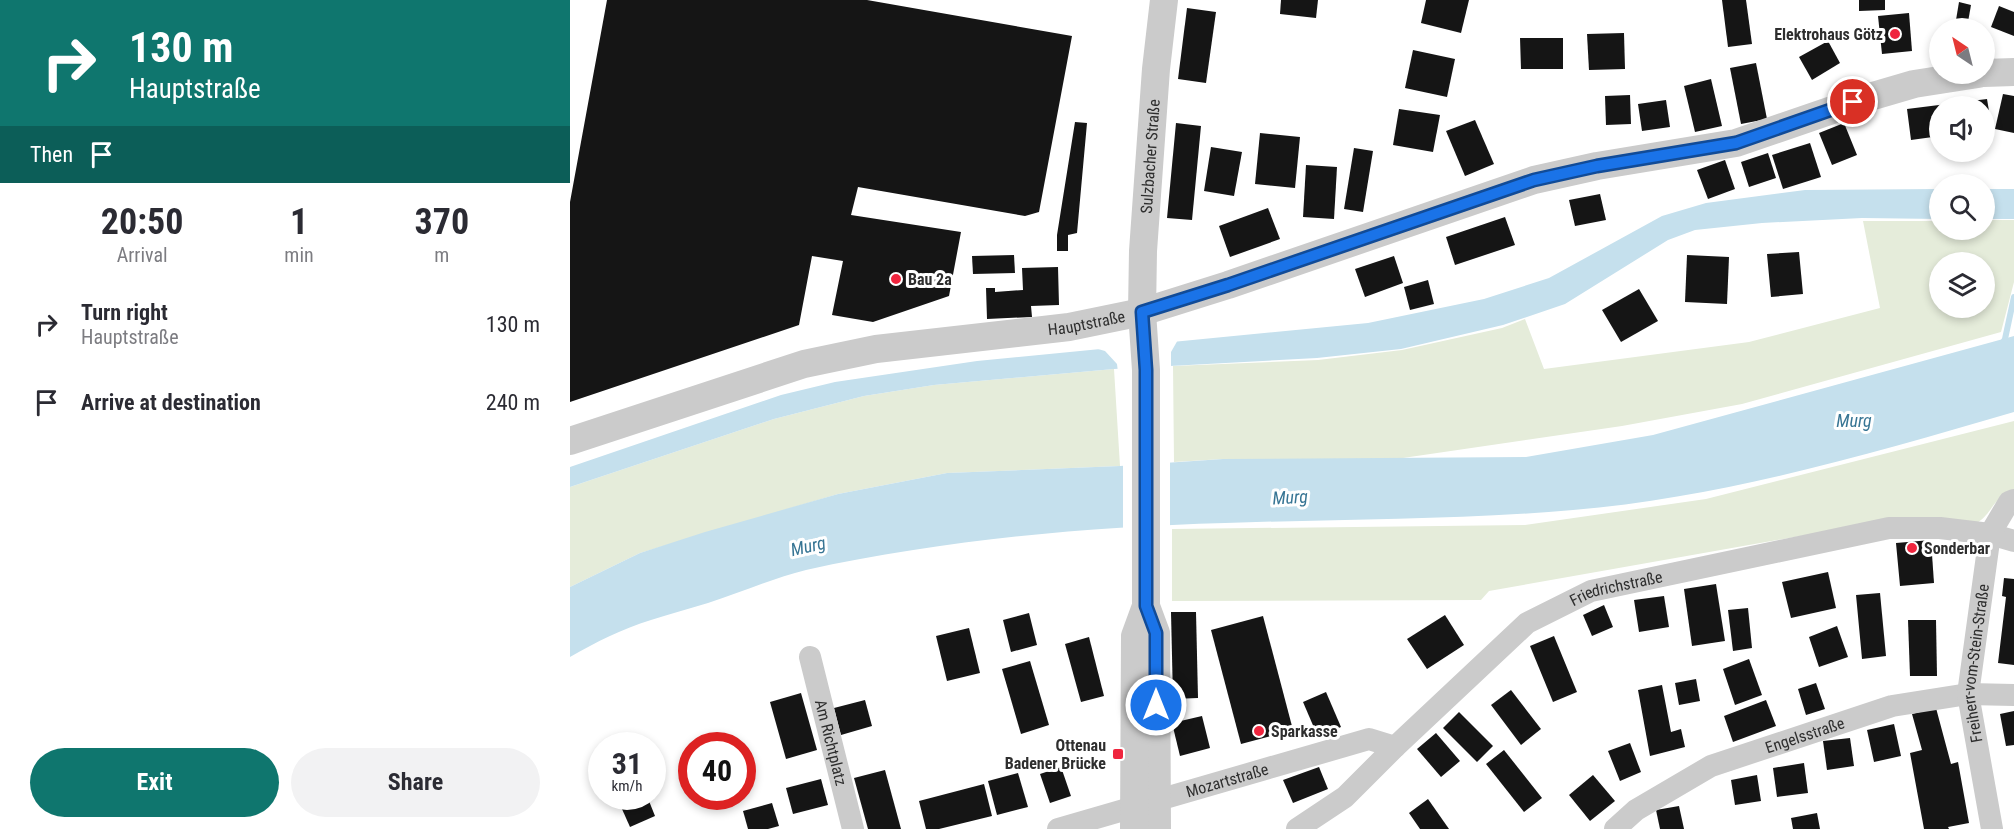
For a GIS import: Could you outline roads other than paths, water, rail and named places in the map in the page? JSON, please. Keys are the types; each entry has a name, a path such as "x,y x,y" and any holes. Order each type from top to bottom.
{"street":[{"name":"Sulzbacher Straße","path":"1157,829 1141,812 1156,633 1146,606 1146,370 1143,325 1143,240 1156,69 1164,0"},
{"path":"1995,73 2014,72"},
{"name":"Hauptstraße","path":"570,441 804,364 876,349 1069,327 1143,325 1228,285 1534,180 1597,166 1736,143 1883,93 1929,82"},
{"name":"Freiherr-vom-Stein-Straße","path":"1992,829 1968,694 1990,534 2011,501"},
{"name":"Friedrichstraße","path":"1297,829 1346,797 1395,747 1527,623 1591,591 1889,528 1940,528 1990,534 2014,541"},
{"name":"Am Richtplatz","path":"810,657 853,829"},
{"name":"Engelsstraße","path":"1615,829 1636,810 1711,766 1892,706 1968,694 2014,695"},
{"name":"Mozartstraße","path":"1058,829 1141,812 1369,739 1395,747"}],"water":[{"path":"1929,189 1929,219 1862,218 1762,223 1695,230 1668,240 1565,304 1503,325 1401,349 1317,358 1114,369 934,385 864,396 774,419 570,487 570,467 781,395 835,382 977,361 1368,323 1484,299 1549,278 1662,216 1706,203 1805,190"},
{"path":"1995,189 2014,189 2014,219 1995,219"},
{"name":"Murg","path":"2014,336 2014,412 1796,472 1685,495 1573,510 1443,517 1172,525 1067,532 962,543 858,560 781,577 630,627 570,657 570,587 640,553 838,494 947,473 1223,459 1526,457 1653,435"}],"waterway":[{"path":"2001,346 2005,339 2014,297"}],"place":[{"name":"Elektrohaus Götz","path":"1895,34"},
{"name":"Bau 2a","path":"896,279"},
{"name":"Sonderbar","path":"1912,548"},
{"name":"Sparkasse","path":"1259,731"},
{"name":"Ottenau Badener Brücke","path":"1118,754"}]}
